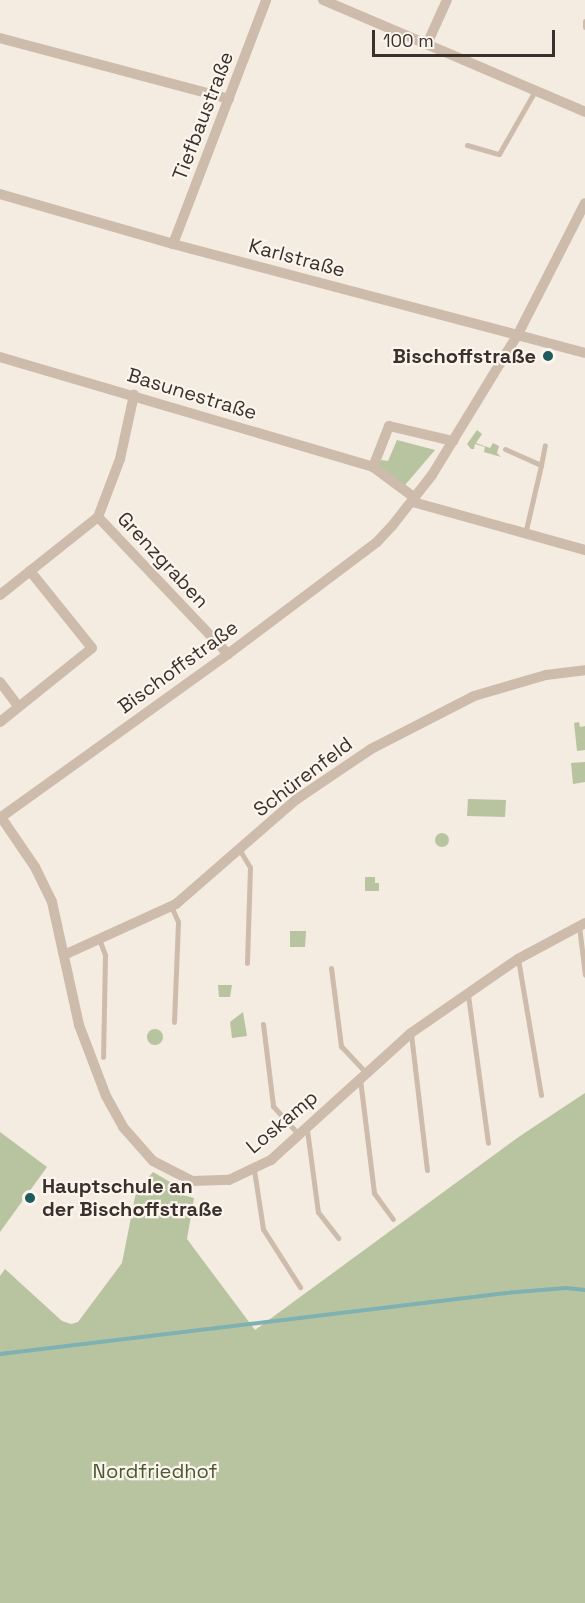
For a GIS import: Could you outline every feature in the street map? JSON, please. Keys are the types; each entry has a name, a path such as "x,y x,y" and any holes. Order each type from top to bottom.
{"street":[{"name":"Tiefbaustraße","path":"173,244 266,0"},
{"path":"323,0 585,112"},
{"path":"428,44 447,0"},
{"path":"0,38 229,99"},
{"name":"Karlstraße","path":"0,194 173,244 585,353"},
{"name":"Bischoffstraße","path":"1,818 228,654 377,542 414,500 453,441 517,336 585,203"},
{"name":"Basunestraße","path":"0,357 373,467 414,500 585,550"},
{"path":"0,595 98,517 120,459 134,395"},
{"path":"373,467 389,426 453,441"},
{"name":"Grenzgraben","path":"98,517 228,654"},
{"path":"0,722 92,648 30,571"},
{"name":"Schürenfeld","path":"64,955 171,906 310,790 367,751 442,711 494,690 546,675 585,670"},
{"path":"0,682 20,707"},
{"name":"Loskamp","path":"1,818 46,886 52,902 79,1025 97,1078 123,1127 136,1144 153,1161 192,1181 229,1180 271,1160 304,1133 363,1075 411,1033 518,959 582,925"}],"lane":[{"path":"585,21 585,27"},
{"path":"467,145 499,154 535,91"},
{"path":"525,534 545,445"},
{"path":"505,449 541,465"},
{"path":"239,849 250,867 247,963"},
{"path":"171,906 178,922 174,1022"},
{"path":"582,925 585,975"},
{"path":"99,939 105,955 103,1057"},
{"path":"518,959 541,1095"},
{"path":"331,968 341,1046 363,1075 374,1193 393,1219"},
{"path":"467,993 488,1143"},
{"path":"263,1024 273,1106 304,1133 318,1212 338,1238"},
{"path":"411,1033 427,1170"},
{"path":"254,1170 263,1229 300,1287"}],"green space":[{"path":"477,430 482,434 476,443 490,448 493,443 499,446 497,453 501,457 484,452 485,447 475,444 474,449 471,449 467,444"},
{"path":"397,440 435,450 405,485 378,466 381,460 388,461"},
{"path":"579,722 580,727 585,726 585,750 577,751 574,723"},
{"path":"585,762 585,782 573,784 571,763"},
{"path":"468,799 506,800 505,817 467,816"},
{"path":"442,833 447,835 449,840 447,845 442,847 437,845 435,840 437,835"},
{"path":"365,877 375,877 375,883 379,883 379,891 365,891"},
{"path":"290,931 306,931 305,947 290,947"},
{"path":"218,985 232,985 230,997 219,997"},
{"path":"243,1012 247,1036 232,1038 230,1022"},
{"path":"155,1029 163,1037 155,1045 147,1037"},
{"name":"Nordfriedhof","path":"585,1093 585,1603 0,1603 0,1276 5,1269 62,1321 71,1324 78,1322 122,1263 136,1192 153,1172 177,1186 183,1195 194,1198 187,1239 255,1330 520,1136"},
{"path":"0,1132 47,1167 0,1232"}],"waterway":[{"path":"0,1354 506,1293 566,1288 585,1290"}],"place":[{"name":"Bischoffstraße","path":"548,356"},
{"name":"Hauptschule an der Bischoffstraße","path":"30,1198"}]}
